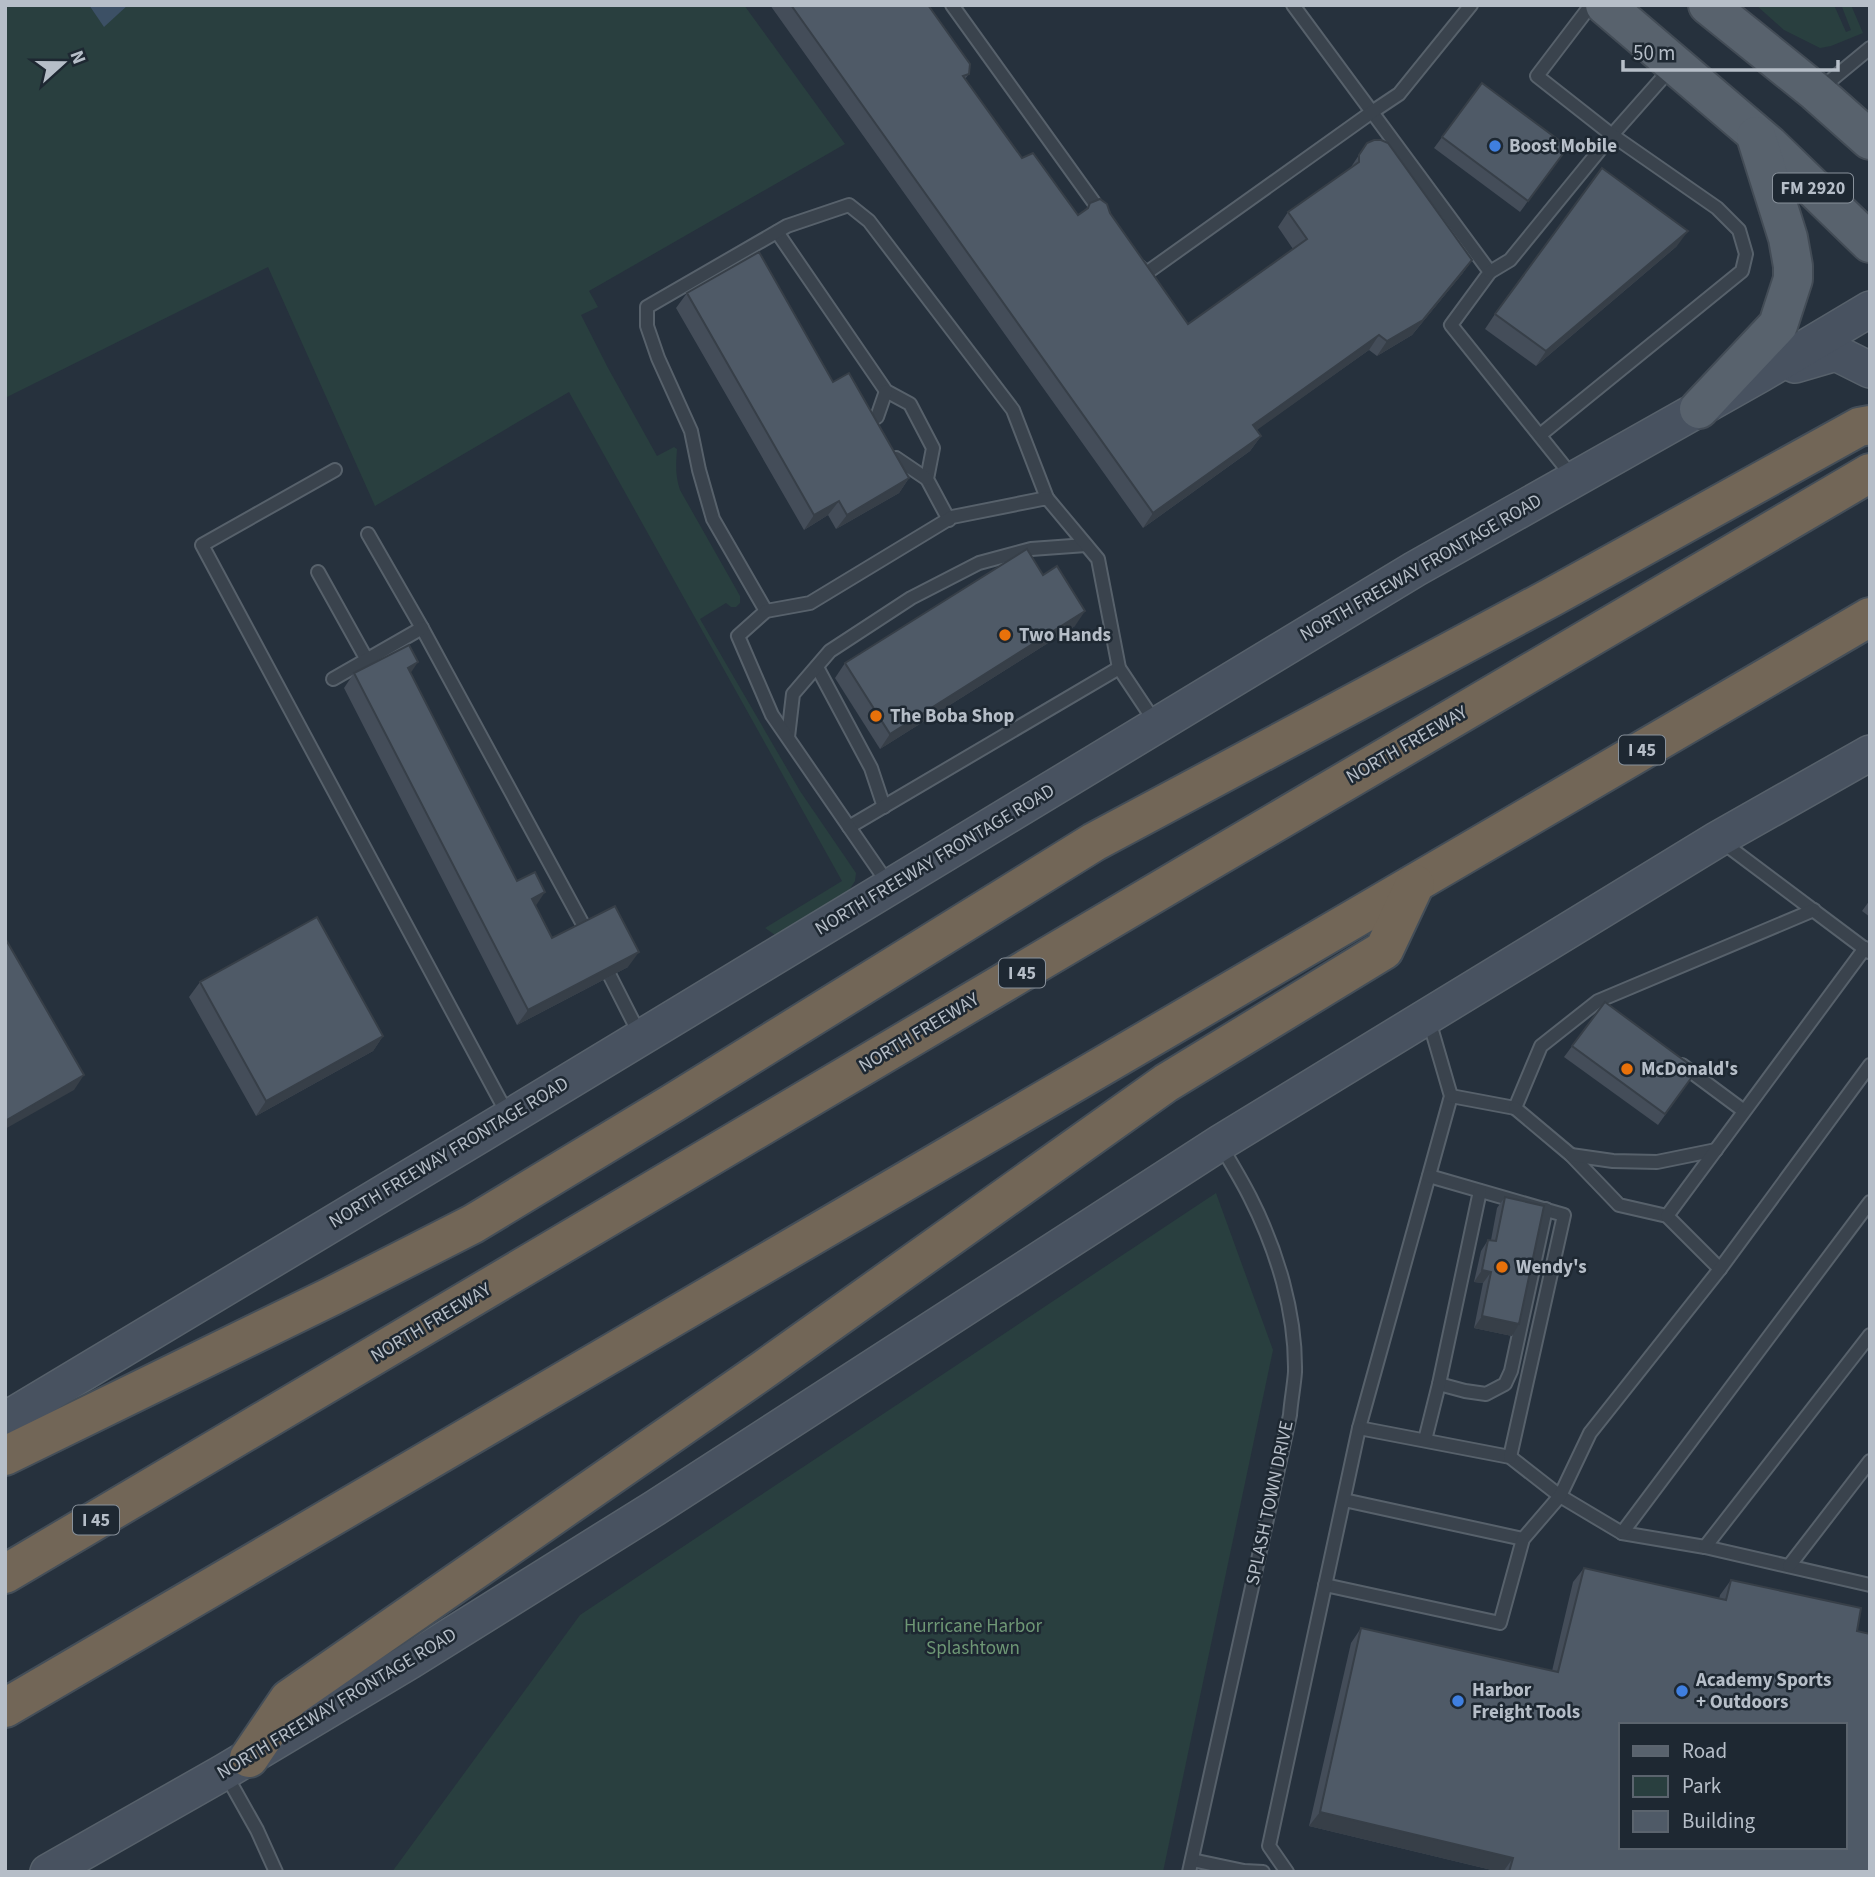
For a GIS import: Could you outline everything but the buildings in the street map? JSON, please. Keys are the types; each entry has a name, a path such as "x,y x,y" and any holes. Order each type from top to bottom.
{"highway":[{"path":"5,1456 330,1297 472,1224 1094,842 1552,597 1859,427 1870,425"},
{"name":"NORTH FREEWAY","path":"5,1574 1864,477"},
{"name":"I 45","path":"5,1708 1870,617"},
{"path":"237,1765 289,1699 766,1368 1166,1083 1384,950 1415,884"}],"main road":[{"name":"FM 2920","path":"1605,5 1755,134 1870,243"},
{"path":"1708,5 1816,92 1870,140"},
{"path":"1699,409 1778,325 1793,279 1788,238 1755,134"},
{"name":"NORTH FREEWAY FRONTAGE ROAD","path":"5,1420 1415,569 1870,309"},
{"path":"1760,374 1836,353 1870,370"},
{"name":"NORTH FREEWAY FRONTAGE ROAD","path":"48,1872 237,1765 410,1661 655,1508 1220,1143 1717,839 1870,753"}],"lane":[{"path":"952,5 1114,230"},
{"path":"1293,5 1490,272"},
{"path":"1129,252 1145,274 1399,94 1471,5"},
{"path":"1540,435 1742,271 1746,254 1739,230 1717,208 1612,135 1537,76 1591,5"},
{"path":"1816,92 1870,48"},
{"path":"1575,479 1451,325 1490,272 1510,260 1612,135 1674,65"},
{"path":"766,611 713,519 698,470 691,431 658,358 647,326 647,307 786,226 849,205 869,221 1013,410 1047,498 1098,559 1119,668 1157,725"},
{"path":"777,232 886,391 910,404 933,448 927,479"},
{"path":"877,417 886,391"},
{"path":"896,458 927,479 949,520"},
{"path":"335,470 202,545 509,1118"},
{"path":"890,887 772,715 738,636 766,611 810,603 952,517 1047,498"},
{"path":"368,534 586,930"},
{"path":"788,737 793,694 830,652 911,598 979,563 1031,549 1086,545"},
{"path":"318,572 367,660"},
{"path":"333,679 422,628"},
{"path":"817,667 871,768 884,807"},
{"path":"849,827 1119,668"},
{"path":"1667,1216 1868,950 1717,839"},
{"path":"1515,1108 1541,1046 1603,1005 1814,910"},
{"path":"610,976 642,1037"},
{"path":"1287,1872 1269,1846 1359,1428 1451,1096 1428,1016"},
{"path":"1671,1056 1744,1111"},
{"path":"1325,1585 1500,1623 1522,1539 1560,1496 1590,1433 1720,1269 1870,1065"},
{"path":"1451,1096 1515,1108 1571,1155 1619,1205 1667,1216 1720,1269"},
{"name":"SPLASH TOWN DRIVE","path":"1190,1866 1290,1415 1295,1372 1292,1328 1277,1262 1251,1198 1220,1143"},
{"path":"1571,1155 1613,1161 1657,1161 1716,1150"},
{"path":"1429,1176 1564,1215 1510,1457"},
{"path":"1425,1440 1480,1191"},
{"path":"1622,1533 1870,1202"},
{"path":"1439,1384 1486,1394 1505,1384 1511,1371 1546,1209"},
{"path":"1705,1547 1870,1335"},
{"path":"1359,1428 1510,1457 1560,1496 1622,1533 1705,1547 1870,1585"},
{"path":"1789,1566 1870,1461"},
{"path":"1344,1500 1522,1539"},
{"path":"237,1765 257,1830 276,1872"},
{"path":"1190,1866 1263,1872"}],"green space":[{"path":"5,5 89,5 104,26 128,5 744,5 845,144 589,291 598,307 581,315 657,456 674,447 677,449 676,465 680,490 740,596 740,603 736,607 726,603 700,619 800,791 856,873 855,881 848,892 783,936 775,935 765,928 842,881 569,392 375,506 268,267 5,398"},
{"path":"1756,5 1834,5 1846,32 1851,30 1842,7 1851,5 1863,33 1820,48 1784,30"},
{"name":"Hurricane Harbor Splashtown","path":"1216,1193 1273,1350 1163,1872 392,1872 580,1615"}],"water":[{"path":"89,5 128,5 104,27"}],"place":[{"name":"Boost Mobile","path":"1495,146"},
{"name":"Two Hands","path":"1005,635"},
{"name":"The Boba Shop","path":"876,716"},
{"name":"McDonald's","path":"1627,1069"},
{"name":"Wendy's","path":"1502,1267"},
{"name":"Academy Sports + Outdoors","path":"1682,1691"},
{"name":"Harbor Freight Tools","path":"1458,1701"}]}
